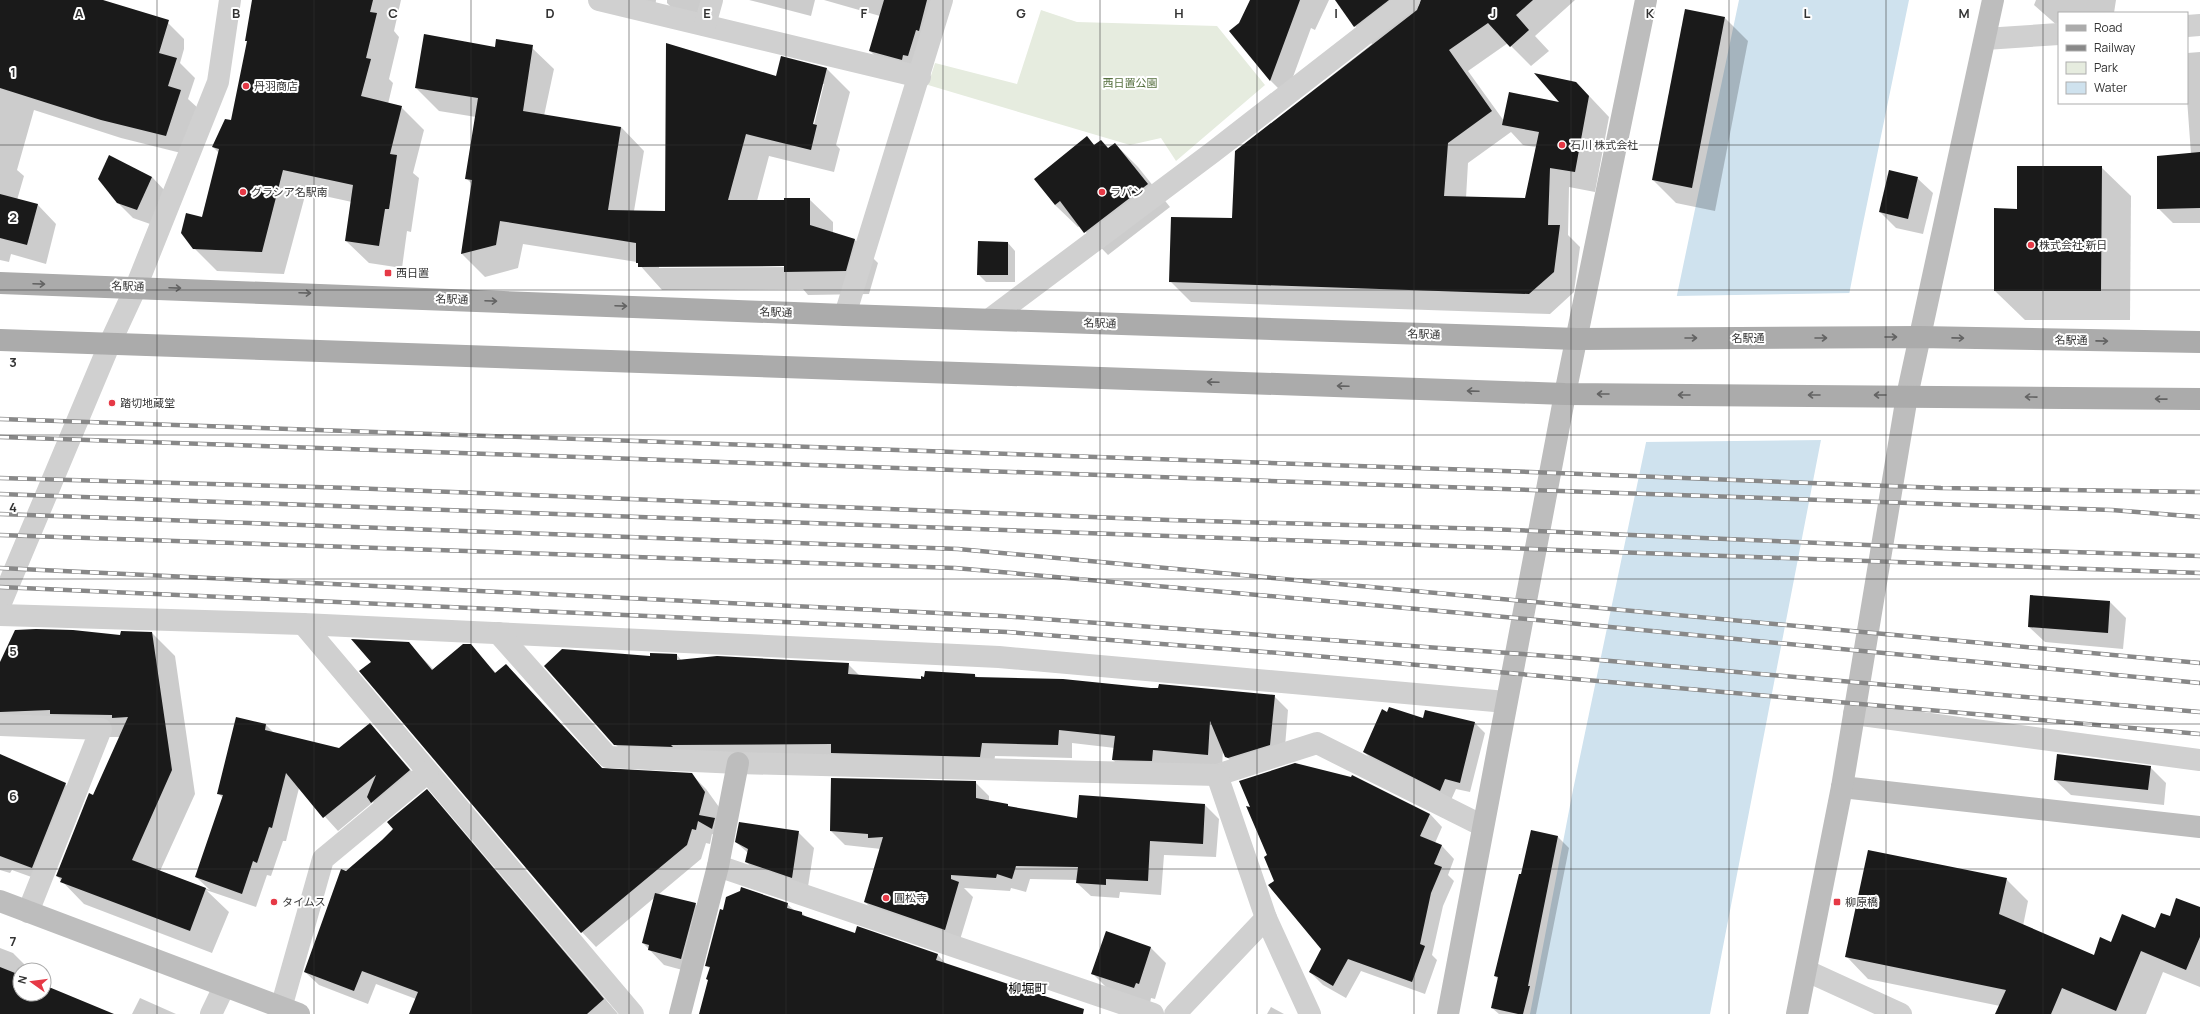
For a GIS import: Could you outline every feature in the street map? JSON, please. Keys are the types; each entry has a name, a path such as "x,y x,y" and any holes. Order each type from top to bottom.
{"main road":[{"name":"名駅通","path":"0,283 845,315 1577,339 1919,337 2200,342"},
{"path":"0,340 1565,394 1853,395 2200,399"}],"street":[{"path":"0,605 110,343 136,287 218,82 230,0"},
{"path":"599,0 920,77"},
{"path":"705,25 712,0"},
{"path":"845,315 920,77 942,0"},
{"path":"990,319 1214,152 1409,0"},
{"path":"1448,1014 1565,394 1646,0"},
{"path":"1797,1014 1807,971 1842,787 1907,396 1993,0"},
{"path":"2188,26 2200,25"},
{"path":"1985,39 2058,34"},
{"path":"0,615 303,624 1000,656 1506,702"},
{"path":"303,624 633,1014"},
{"path":"498,633 608,757 738,763 1217,774 1317,743 1483,826"},
{"path":"1854,714 2200,760"},
{"path":"0,725 101,729 28,912"},
{"path":"680,1014 718,866 738,763"},
{"path":"0,901 290,1011 323,859 428,772"},
{"path":"1217,774 1266,918 1310,1014"},
{"path":"1842,787 2200,827"},
{"path":"718,866 1153,1014"},
{"path":"1175,1014 1266,918"},
{"path":"1807,971 1901,1014"},
{"path":"211,1014 224,986"}],"green space":[{"name":"西日置公園","path":"1041,10 1077,22 1217,26 1265,85 1176,161 1161,138 1130,145 928,85 935,63 1017,84"}],"water":[{"path":"1739,0 1909,0 1860,238 1710,1014 1530,1014 1573,790"}],"pier":[{"path":"1852,293 1824,440 1644,442 1675,296"}],"building":[{"path":"0,0 103,0 169,20 159,53 177,58 168,86 181,90 166,136 101,120 0,88"},
{"path":"252,0 373,0 370,12 377,13 366,58 371,59 361,96 402,106 390,154 397,155 389,209 385,209 379,246 345,241 353,185 283,170 262,252 193,249 181,233 186,213 202,217 219,149 212,147 225,119 231,120 247,41 245,41"},
{"path":"884,0 927,0 919,31 916,30 908,56 903,55 902,60 869,51"},
{"path":"1250,0 1300,0 1270,81 1229,31 1239,23"},
{"path":"1335,0 1389,0 1354,27"},
{"path":"1421,0 1533,0 1516,15 1529,30 1510,47 1488,23 1449,50 1492,111 1448,143 1444,196 1525,198 1539,132 1502,125 1509,92 1559,102 1534,73 1576,82 1589,96 1575,172 1550,168 1548,225 1560,225 1554,272 1529,294 1169,282 1171,217 1232,218 1235,151 1417,10"},
{"path":"1685,9 1725,17 1692,188 1652,180"},
{"path":"424,34 495,47 496,39 533,45 523,111 621,127 608,210 665,211 666,43 776,76 781,56 827,68 813,124 817,125 811,150 746,134 728,200 784,200 784,198 810,198 810,225 855,239 846,271 784,272 784,266 638,267 638,263 636,263 636,243 500,221 496,245 461,254 472,180 465,179 478,98 415,88"},
{"path":"1087,136 1094,145 1101,140 1108,148 1115,143 1148,184 1084,233 1060,201 1055,205 1034,179"},
{"path":"2200,152 2200,208 2157,209 2157,156"},
{"path":"109,155 152,177 137,210 117,203 98,179"},
{"path":"2017,166 2102,166 2101,291 1994,291 1994,208 2017,209"},
{"path":"1889,170 1918,177 1908,219 1879,212"},
{"path":"0,194 38,204 27,245 0,238"},
{"path":"978,241 1008,242 1008,275 977,275"},
{"path":"2030,595 2110,601 2108,633 2028,627"},
{"path":"15,630 73,630 120,635 121,631 152,632 172,770 132,860 206,888 190,931 60,882 62,878 56,876 89,793 93,795 128,717 112,718 112,715 50,714 50,710 0,712 0,662"},
{"path":"351,639 409,642 432,670 463,644 471,644 495,673 506,664 602,768 692,773 705,792 699,815 715,818 712,829 698,821 696,830 692,829 687,845 581,933 359,671 371,662"},
{"path":"562,649 650,656 650,653 677,654 677,660 717,656 849,663 848,674 921,679 921,676 924,677 925,671 975,674 975,677 1063,679 1151,688 1158,688 1159,684 1275,695 1270,745 1228,758 1225,757 1210,721 1208,755 1153,750 1152,761 1112,760 1115,736 1059,730 1058,745 982,743 980,757 831,753 831,744 671,745 673,747 614,745 544,666"},
{"path":"1389,707 1423,718 1425,710 1475,722 1460,783 1445,779 1440,791 1363,752 1382,709 1387,712"},
{"path":"236,717 266,724 265,730 339,748 370,723 410,770 371,803 367,797 376,775 323,818 286,773 272,828 269,827 257,863 253,861 242,894 195,877 223,795 217,794"},
{"path":"0,754 66,783 32,868 0,856"},
{"path":"2057,754 2151,766 2148,790 2054,780"},
{"path":"1295,763 1351,777 1352,775 1430,814 1420,836 1442,845 1434,864 1442,867 1431,893 1420,944 1425,946 1412,982 1348,959 1333,986 1309,972 1321,949 1268,885 1274,881 1264,857 1267,855 1246,806 1250,807 1239,781"},
{"path":"831,778 976,781 976,798 1008,804 1008,806 1077,818 1079,795 1205,804 1203,844 1150,841 1148,881 1106,879 1106,885 1076,883 1078,867 1016,866 1012,879 997,874 996,878 951,875 951,879 959,882 945,930 864,902 883,837 868,838 868,834 830,831"},
{"path":"427,789 604,999 587,1014 409,1014 418,992 362,971 354,991 304,972 341,869 346,871 382,840 393,829 387,822"},
{"path":"739,822 799,831 792,878 745,862 748,849 735,842"},
{"path":"1531,830 1558,836 1528,986 1530,986 1523,1014 1518,1014 1491,1008 1498,977 1494,976"},
{"path":"1868,850 2007,878 1999,914 2094,955 2100,937 2111,942 2122,914 2155,928 2161,913 2170,916 2176,898 2200,907 2200,937 2186,970 2141,951 2116,1011 2062,988 2051,1014 1995,1014 2006,990 1845,957"},
{"path":"741,887 788,903 787,908 802,912 802,915 855,933 857,926 938,954 936,960 1084,1009 1083,1014 699,1014 710,967 705,966 720,909 723,910 726,897 740,891"},
{"path":"655,893 696,903 681,959 648,950 649,945 642,943"},
{"path":"1106,931 1151,947 1139,984 1136,983 1134,988 1091,974"},
{"path":"0,967 12,972 12,1002 52,1002 52,988 114,1014 0,1014"}],"railway":[{"path":"0,419 1504,471 1941,488 2200,492"},
{"path":"0,437 2112,510 2200,517"},
{"path":"0,478 350,488 1169,520 1488,529 1939,548 2200,556"},
{"path":"0,494 2200,573"},
{"path":"0,514 958,549 2200,663"},
{"path":"0,535 955,568 1473,614 2200,683"},
{"path":"0,568 1001,616 1576,658 2200,712"},
{"path":"0,587 1007,632 1304,655 2200,734"}],"place":[{"name":"丹羽商店","path":"246,86"},
{"name":"石川 株式会社","path":"1562,145"},
{"name":"グラシア名駅南","path":"243,192"},
{"name":"ラパン","path":"1102,192"},
{"name":"株式会社 新日","path":"2031,245"},
{"name":"西日置","path":"388,273"},
{"name":"踏切地蔵堂","path":"112,403"},
{"name":"圓松寺","path":"886,898"},
{"name":"タイムス","path":"274,902"},
{"name":"柳原橋","path":"1837,902"}],"district":[{"name":"柳堀町","path":"1028,988"}]}
